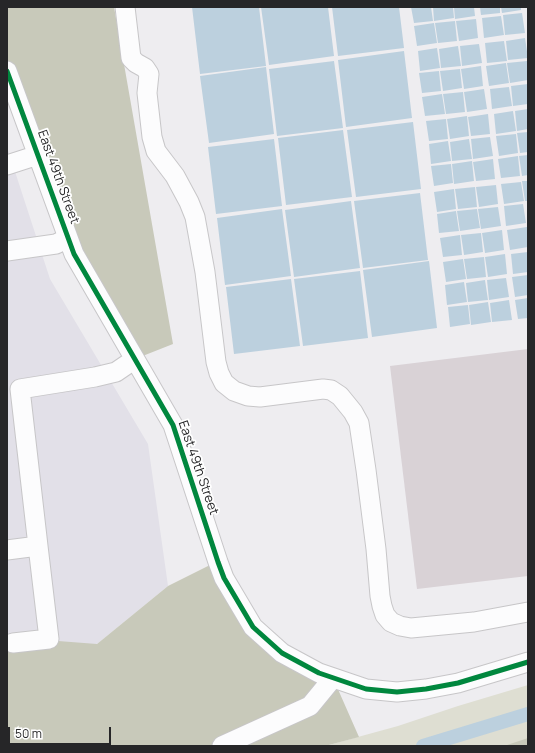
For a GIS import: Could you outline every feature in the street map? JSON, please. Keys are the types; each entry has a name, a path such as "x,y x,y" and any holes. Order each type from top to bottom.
{"street":[{"path":"125,7 131,58 145,68 149,74 147,93 152,137 156,151 175,176 195,217 205,272 216,362 224,383 234,391 248,396 260,397 323,389 331,390 340,396 353,412 359,423 376,549 380,596 385,615 391,622 400,626 411,628 474,622 528,612"},
{"name":"East 49th Street","path":"7,71 74,254 173,425 224,578 253,626 282,653 319,673 366,688 397,692 426,689 458,683 528,662"},
{"path":"7,165 38,155"},
{"path":"7,251 56,244 68,238"},
{"path":"13,643 49,639 38,546 13,389 95,377 116,372 135,359"},
{"path":"7,550 38,546"},
{"path":"222,746 310,706 333,678"}],"shaded area":[{"path":"7,7 114,7 173,344 135,359 74,254 7,71"},
{"path":"7,147 50,279 148,444 168,586 97,644 7,653"},
{"path":"216,562 253,627 333,678 359,737 325,746 7,746 7,649 58,641 97,644 168,586"},
{"path":"528,685 528,746 325,746 398,726"},
{"path":"528,738 528,746 504,746"}],"water":[{"path":"192,7 259,7 266,66 200,74"},
{"path":"261,7 328,7 334,56 269,65"},
{"path":"332,7 399,7 404,48 338,56"},
{"path":"411,7 431,7 433,21 414,23"},
{"path":"433,7 453,7 454,18 434,21"},
{"path":"454,7 474,7 475,16 455,19"},
{"path":"480,7 500,7 500,13 481,15"},
{"path":"501,7 521,7 521,10 502,13"},
{"path":"522,13 525,33 505,35 503,15"},
{"path":"501,16 504,35 484,38 482,18"},
{"path":"476,19 478,38 459,41 456,21"},
{"path":"455,21 457,41 438,43 435,23"},
{"path":"434,23 437,43 417,46 414,26"},
{"path":"525,38 528,58 508,60 506,41"},
{"path":"504,41 507,61 487,63 485,43"},
{"path":"479,44 482,63 462,66 460,46"},
{"path":"458,46 461,66 441,68 439,49"},
{"path":"437,48 440,68 420,71 418,51"},
{"path":"404,51 412,118 346,127 338,60"},
{"path":"334,61 343,128 277,136 269,69"},
{"path":"527,61 528,80 510,83 507,63"},
{"path":"506,63 509,83 489,86 486,66"},
{"path":"481,66 483,86 464,89 461,69"},
{"path":"266,67 274,134 209,143 200,76"},
{"path":"460,69 462,88 443,91 440,71"},
{"path":"439,71 441,91 422,93 419,73"},
{"path":"528,84 528,104 513,106 511,86"},
{"path":"509,87 512,106 492,109 490,89"},
{"path":"484,89 487,109 467,112 464,92"},
{"path":"463,92 465,112 446,114 443,94"},
{"path":"442,94 445,114 425,116 422,97"},
{"path":"528,109 528,129 517,131 515,111"},
{"path":"513,111 516,131 496,134 494,114"},
{"path":"488,114 490,134 471,136 468,117"},
{"path":"467,116 469,136 450,139 447,119"},
{"path":"446,119 448,139 429,141 426,121"},
{"path":"413,122 421,189 356,197 347,130"},
{"path":"343,130 352,197 286,205 278,138"},
{"path":"528,132 528,152 520,153 517,133"},
{"path":"516,134 518,153 499,156 496,136"},
{"path":"490,137 493,156 473,159 471,139"},
{"path":"274,139 282,206 216,214 208,147"},
{"path":"469,139 472,159 452,161 450,142"},
{"path":"448,141 451,161 431,164 429,144"},
{"path":"528,155 528,175 522,176 519,156"},
{"path":"518,156 520,176 501,178 498,159"},
{"path":"493,159 495,179 476,181 473,162"},
{"path":"472,161 474,181 454,184 452,164"},
{"path":"451,164 453,183 434,186 431,166"},
{"path":"522,181 528,181 528,201 525,201"},
{"path":"521,182 524,201 504,204 501,184"},
{"path":"496,185 498,204 479,207 476,187"},
{"path":"475,187 477,207 458,209 455,189"},
{"path":"454,189 456,209 437,212 434,192"},
{"path":"420,193 428,260 363,268 354,201"},
{"path":"351,201 360,268 294,277 285,210"},
{"path":"523,204 526,223 506,226 504,206"},
{"path":"498,207 501,226 481,229 478,209"},
{"path":"282,209 291,276 225,285 217,218"},
{"path":"477,209 480,228 460,231 457,211"},
{"path":"456,211 459,231 439,233 437,214"},
{"path":"527,227 528,247 510,250 507,230"},
{"path":"502,230 504,250 485,253 482,233"},
{"path":"481,233 483,252 464,255 461,235"},
{"path":"460,235 462,255 443,257 440,238"},
{"path":"528,252 528,272 513,274 511,254"},
{"path":"505,254 507,274 488,277 485,257"},
{"path":"484,257 486,277 467,279 464,259"},
{"path":"463,259 466,279 446,282 443,262"},
{"path":"429,261 437,328 372,337 363,270"},
{"path":"360,271 368,338 303,346 294,279"},
{"path":"528,275 528,295 515,297 512,277"},
{"path":"506,278 509,297 489,300 487,280"},
{"path":"291,279 300,346 234,354 226,287"},
{"path":"485,280 488,300 468,302 466,283"},
{"path":"464,282 467,302 447,305 445,285"},
{"path":"528,298 528,318 518,319 515,300"},
{"path":"509,300 512,320 492,322 490,303"},
{"path":"488,302 491,322 471,325 469,305"},
{"path":"468,305 470,324 450,327 448,307"}],"building":[{"path":"528,349 528,576 417,589 390,366"}],"waterway":[{"path":"423,746 528,714"}],"cycle path":[{"path":"7,71 74,254 173,425 224,578 253,627 282,653 319,673 366,689 397,692 426,689 458,683 528,662"}]}
